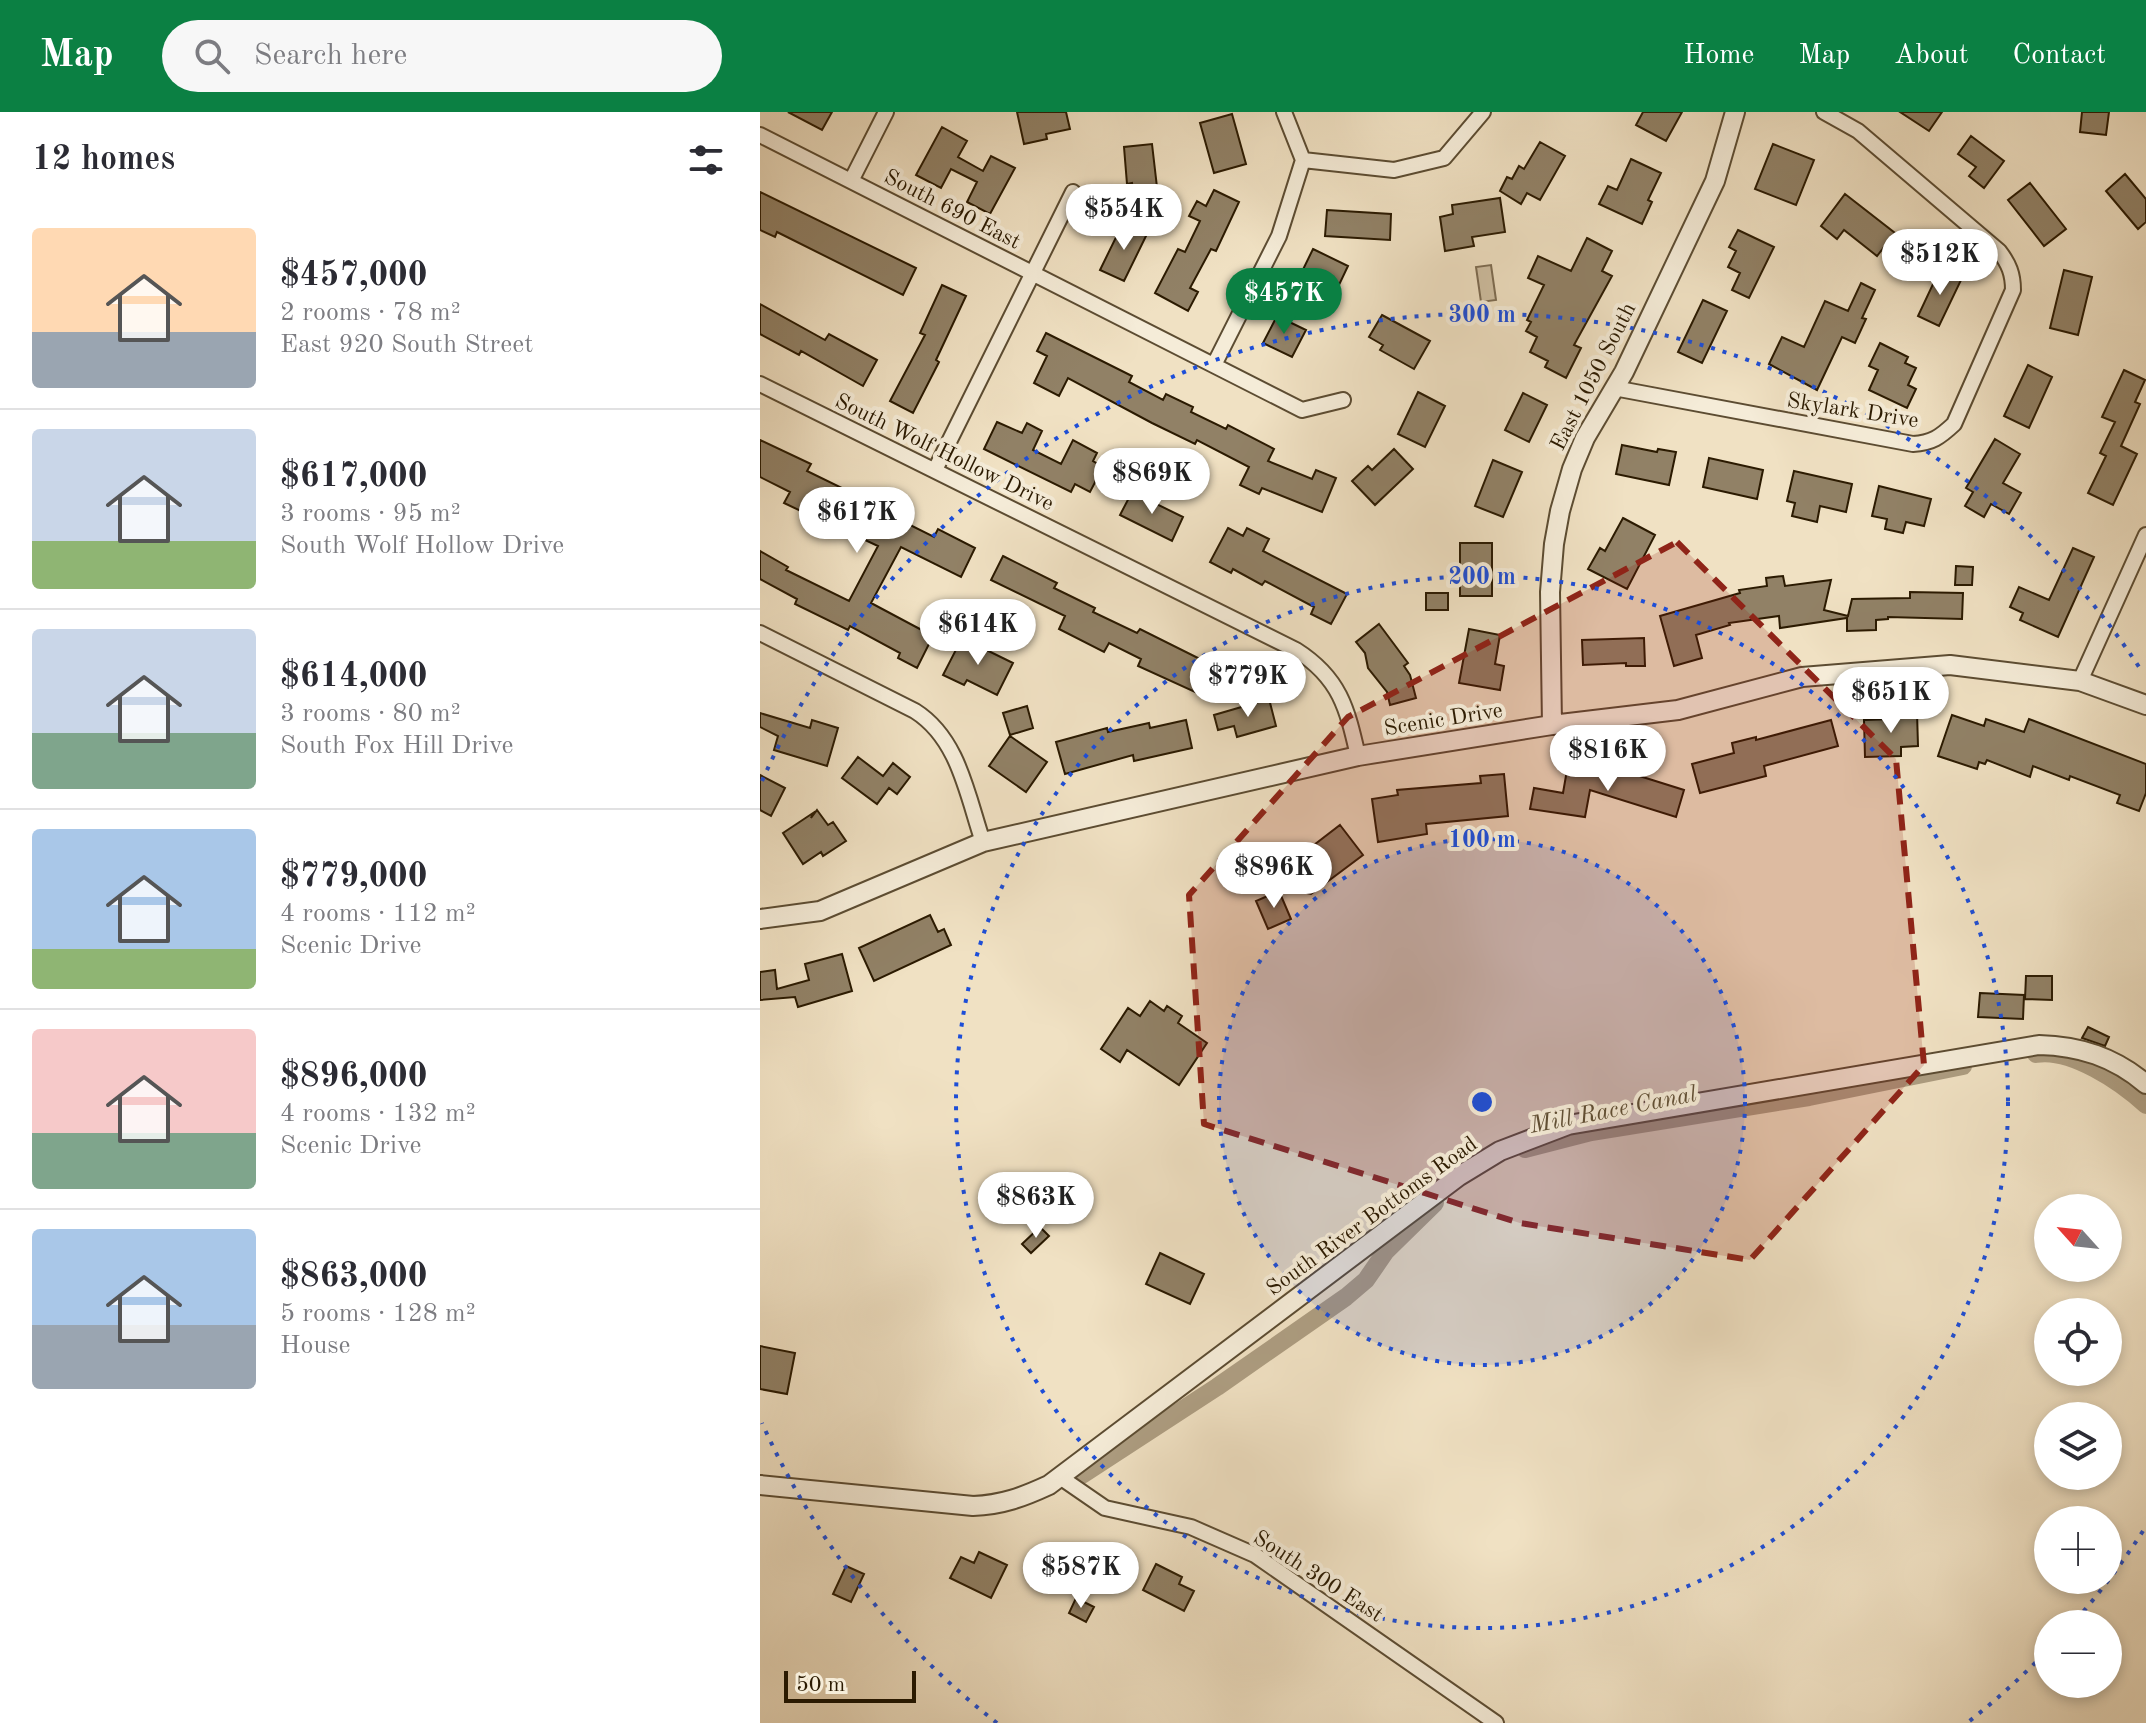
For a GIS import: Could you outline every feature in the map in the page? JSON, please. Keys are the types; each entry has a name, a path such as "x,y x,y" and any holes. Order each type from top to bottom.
{"street":[{"path":"851,181 886,112"},
{"path":"1214,365 1279,236 1303,160 1284,112"},
{"path":"1303,160 1394,170 1444,158 1483,112"},
{"name":"East 1050 South","path":"1552,725 1550,592 1560,511 1572,469 1715,181 1735,112"},
{"name":"Skylark Drive","path":"1614,388 1913,444 1927,443 1940,437 1954,424 2013,290 2013,276 2008,262 1858,131 1824,112"},
{"name":"South 690 East","path":"760,135 1302,410 1343,400"},
{"path":"935,470 1073,192"},
{"name":"South Wolf Hollow Drive","path":"760,384 1309,658 1330,678 1344,703 1358,756"},
{"path":"2080,681 2146,535"},
{"path":"760,633 915,711 938,729 953,753 983,842"},
{"name":"Scenic Drive","path":"760,919 820,911 983,842 1358,756 1552,725 1678,710 1802,677 1950,665 2080,681 2146,705"},
{"name":"South River Bottoms Road","path":"760,1485 988,1505 1018,1499 1060,1477 1459,1176 1500,1151 1544,1132 1615,1115 2039,1045 2069,1047 2098,1054 2117,1062 2146,1084"},
{"name":"South 300 East","path":"1060,1477 1105,1508 1191,1527 1255,1555 1496,1723"}],"highlighted area":[{"path":"1677,542 1896,759 1924,1065 1750,1260 1520,1223 1204,1124 1189,895 1348,717"}],"shaded area":[{"path":"1491,265 1496,300 1481,302 1476,267"}],"building":[{"path":"788,112 832,112 822,130"},
{"path":"1017,112 1066,112 1070,129 1046,134 1047,139 1024,144"},
{"path":"1643,112 1682,112 1666,141 1636,125"},
{"path":"1900,112 1942,112 1929,131"},
{"path":"2082,112 2109,112 2106,135 2080,132"},
{"path":"1232,114 1246,164 1214,173 1200,123"},
{"path":"942,127 967,141 958,157 983,171 991,156 1015,168 990,214 967,202 977,182 951,169 941,188 916,175"},
{"path":"1971,136 2004,161 1984,188 1969,176 1976,167 1958,154"},
{"path":"1540,142 1565,156 1540,200 1527,193 1521,204 1500,191 1507,177 1512,179 1519,166 1524,169"},
{"path":"1152,144 1158,196 1134,199 1132,183 1127,184 1124,147"},
{"path":"1773,144 1814,160 1796,205 1755,189"},
{"path":"1631,159 1661,173 1648,200 1652,202 1642,224 1599,204 1608,186 1617,190"},
{"path":"2125,174 2146,199 2146,222 2138,229 2106,191"},
{"path":"2030,183 2066,229 2044,246 2008,200"},
{"path":"1214,190 1239,202 1216,251 1211,249 1190,288 1198,292 1188,311 1155,293 1178,249 1185,252 1200,221 1189,216 1197,201 1206,206"},
{"path":"760,192 916,268 903,295 777,232 775,237 760,230"},
{"path":"1845,194 1895,233 1877,256 1844,230 1837,239 1821,226"},
{"path":"1500,198 1505,232 1472,237 1474,246 1445,251 1440,217 1453,214 1452,205"},
{"path":"1327,210 1391,214 1390,240 1325,236"},
{"path":"1123,223 1147,234 1124,281 1100,270"},
{"path":"1738,230 1774,247 1749,298 1732,290 1740,273 1728,267 1736,251 1729,247"},
{"path":"1587,238 1612,251 1602,271 1612,276 1574,345 1581,348 1566,378 1545,367 1548,361 1530,352 1537,337 1526,331 1531,322 1527,320 1544,285 1528,278 1538,256 1571,271"},
{"path":"1313,249 1348,266 1329,306 1294,288"},
{"path":"1941,267 1962,278 1939,326 1918,316"},
{"path":"2064,270 2092,277 2078,335 2050,328"},
{"path":"1861,283 1875,290 1862,318 1866,319 1855,343 1842,337 1817,390 1769,364 1782,337 1804,347 1825,301 1848,311"},
{"path":"942,285 966,296 936,360 939,362 913,413 890,401 925,335 920,333"},
{"path":"1703,300 1727,311 1702,363 1678,352"},
{"path":"760,304 825,340 829,334 877,360 863,386 801,351 799,355 760,334"},
{"path":"1382,315 1430,341 1414,369 1380,350 1383,345 1369,337"},
{"path":"1277,316 1306,330 1292,357 1263,343"},
{"path":"1046,333 1132,376 1129,382 1163,400 1166,394 1193,407 1191,412 1226,429 1228,425 1274,449 1268,461 1312,479 1316,470 1336,478 1322,512 1262,488 1259,494 1240,485 1249,467 1197,440 1195,444 1152,423 1068,378 1059,396 1034,383 1047,356 1037,351"},
{"path":"1880,343 1908,357 1905,363 1916,368 1908,385 1916,389 1907,408 1869,390 1878,370 1869,366"},
{"path":"2028,365 2052,377 2029,428 2004,416"},
{"path":"2124,370 2145,380 2135,402 2140,404 2121,446 2137,454 2113,505 2088,493 2106,456 2100,453 2115,422 2102,417"},
{"path":"1418,392 1445,406 1425,447 1398,434"},
{"path":"1523,393 1547,405 1529,442 1505,430"},
{"path":"997,422 1022,433 1027,423 1042,431 1033,450 1061,464 1073,440 1097,453 1093,461 1103,467 1090,492 1075,484 1071,492 984,449"},
{"path":"1995,439 2020,454 2003,483 2021,493 2009,514 1991,504 1984,517 1965,506 1973,492 1966,488"},
{"path":"760,440 811,464 807,471 858,496 860,491 898,509 894,517 934,537 938,529 975,548 961,577 901,547 871,603 933,636 917,668 898,658 900,653 850,626 848,630 795,604 797,599 760,579 760,551 788,567 786,570 849,601 878,546 865,540 869,531 823,508 808,503 803,512 784,503 790,492 760,477"},
{"path":"1622,445 1657,452 1658,449 1676,452 1669,485 1616,474"},
{"path":"1394,449 1413,469 1375,505 1352,481 1368,466 1372,470"},
{"path":"1709,458 1763,470 1757,499 1703,487"},
{"path":"1493,460 1522,472 1503,517 1475,506"},
{"path":"1794,471 1852,484 1846,512 1820,506 1817,522 1792,516 1795,503 1787,501"},
{"path":"1879,486 1931,499 1924,526 1906,522 1903,533 1885,529 1887,519 1872,516"},
{"path":"1132,492 1183,517 1172,541 1120,515"},
{"path":"1623,518 1655,535 1627,589 1588,569 1600,548 1605,551"},
{"path":"1228,528 1243,536 1247,528 1269,539 1263,551 1347,594 1331,624 1311,614 1314,607 1265,581 1262,585 1233,569 1231,573 1210,562"},
{"path":"1460,543 1492,543 1492,596 1460,596"},
{"path":"2073,548 2094,557 2058,637 2020,620 2023,613 2010,607 2019,587 2049,600"},
{"path":"1003,556 1057,583 1054,588 1095,608 1093,612 1137,633 1140,629 1204,661 1196,676 1201,678 1195,692 1138,666 1141,659 1109,643 1104,652 1059,629 1065,616 991,580"},
{"path":"1956,566 1973,567 1972,585 1955,585"},
{"path":"1783,576 1785,586 1831,580 1824,610 1848,616 1852,599 1910,598 1910,592 1963,593 1962,619 1888,617 1876,620 1876,630 1847,631 1847,618 1780,628 1779,616 1729,623 1696,635 1702,658 1674,666 1660,616 1740,593 1739,590 1767,586 1766,578"},
{"path":"1426,593 1448,593 1448,610 1426,610"},
{"path":"1379,624 1408,663 1404,666 1410,675 1416,698 1390,705 1387,692 1368,668 1365,653 1356,642"},
{"path":"1469,629 1500,635 1495,664 1504,666 1500,690 1459,683"},
{"path":"962,638 1013,663 997,695 967,680 964,685 943,675"},
{"path":"1644,638 1645,666 1626,666 1626,663 1583,665 1582,640"},
{"path":"1269,699 1276,726 1237,737 1234,726 1218,730 1214,715"},
{"path":"1027,706 1033,728 1010,735 1003,713"},
{"path":"1917,712 1918,746 1901,747 1901,756 1865,757 1864,720 1892,719 1891,713"},
{"path":"760,713 810,728 812,720 838,728 827,766 774,750 778,736 760,727"},
{"path":"1952,715 1984,726 1986,719 2024,732 2029,719 2146,764 2146,793 2139,811 2117,803 2120,795 2070,776 2069,780 2033,766 2030,777 1987,760 1985,764 1979,762 1977,769 1938,756"},
{"path":"1186,720 1192,748 1134,761 1133,755 1065,774 1056,742 1107,728 1108,732 1149,723 1150,728"},
{"path":"1831,720 1838,746 1764,766 1766,776 1700,793 1692,764 1734,753 1732,743 1756,737 1756,740"},
{"path":"1010,736 1047,762 1026,792 989,766"},
{"path":"858,757 883,776 893,763 910,777 897,794 889,788 877,804 842,778"},
{"path":"1614,768 1684,790 1676,817 1590,790 1585,817 1530,809 1534,788 1563,793 1567,770 1610,778"},
{"path":"1504,774 1508,816 1426,824 1427,834 1378,842 1372,799 1398,795 1397,790 1481,783 1480,776"},
{"path":"760,775 785,788 771,816 760,810"},
{"path":"817,810 828,825 833,822 846,841 803,864 783,833 813,813 811,818"},
{"path":"1340,825 1363,855 1311,894 1274,886 1281,855 1297,858"},
{"path":"1279,891 1291,919 1268,929 1256,901"},
{"path":"930,915 938,932 944,929 951,945 874,981 859,948"},
{"path":"842,954 852,991 798,1007 795,997 760,1000 760,972 775,970 777,989 809,980 805,964"},
{"path":"2026,976 2052,976 2052,1000 2025,999"},
{"path":"1980,993 2024,995 2023,1019 1978,1017"},
{"path":"1150,1001 1164,1011 1167,1006 1182,1016 1178,1023 1207,1043 1179,1085 1127,1050 1120,1062 1101,1049 1128,1008 1140,1016"},
{"path":"2088,1027 2109,1037 2105,1046 2082,1038"},
{"path":"1040,1227 1049,1236 1031,1253 1022,1244"},
{"path":"1160,1253 1204,1274 1190,1304 1146,1284"},
{"path":"760,1346 795,1353 787,1394 760,1389"},
{"path":"979,1552 1007,1565 991,1598 950,1578 961,1557 974,1563"},
{"path":"1064,1556 1088,1568 1076,1590 1053,1578"},
{"path":"1156,1564 1182,1577 1179,1584 1194,1591 1184,1611 1143,1590"},
{"path":"846,1566 864,1574 851,1602 833,1594"},
{"path":"1076,1598 1094,1607 1086,1622 1069,1613"}],"waterway":[{"name":"Mill Race Canal","path":"2036,1054 2064,1056 2080,1061 2123,1086 2146,1105"},
{"name":"Mill Race Canal","path":"1525,1149 1591,1132 1809,1097 1963,1066"},
{"name":"Mill Race Canal","path":"1082,1475 1217,1387 1346,1297 1366,1280 1386,1251 1435,1203"}]}
